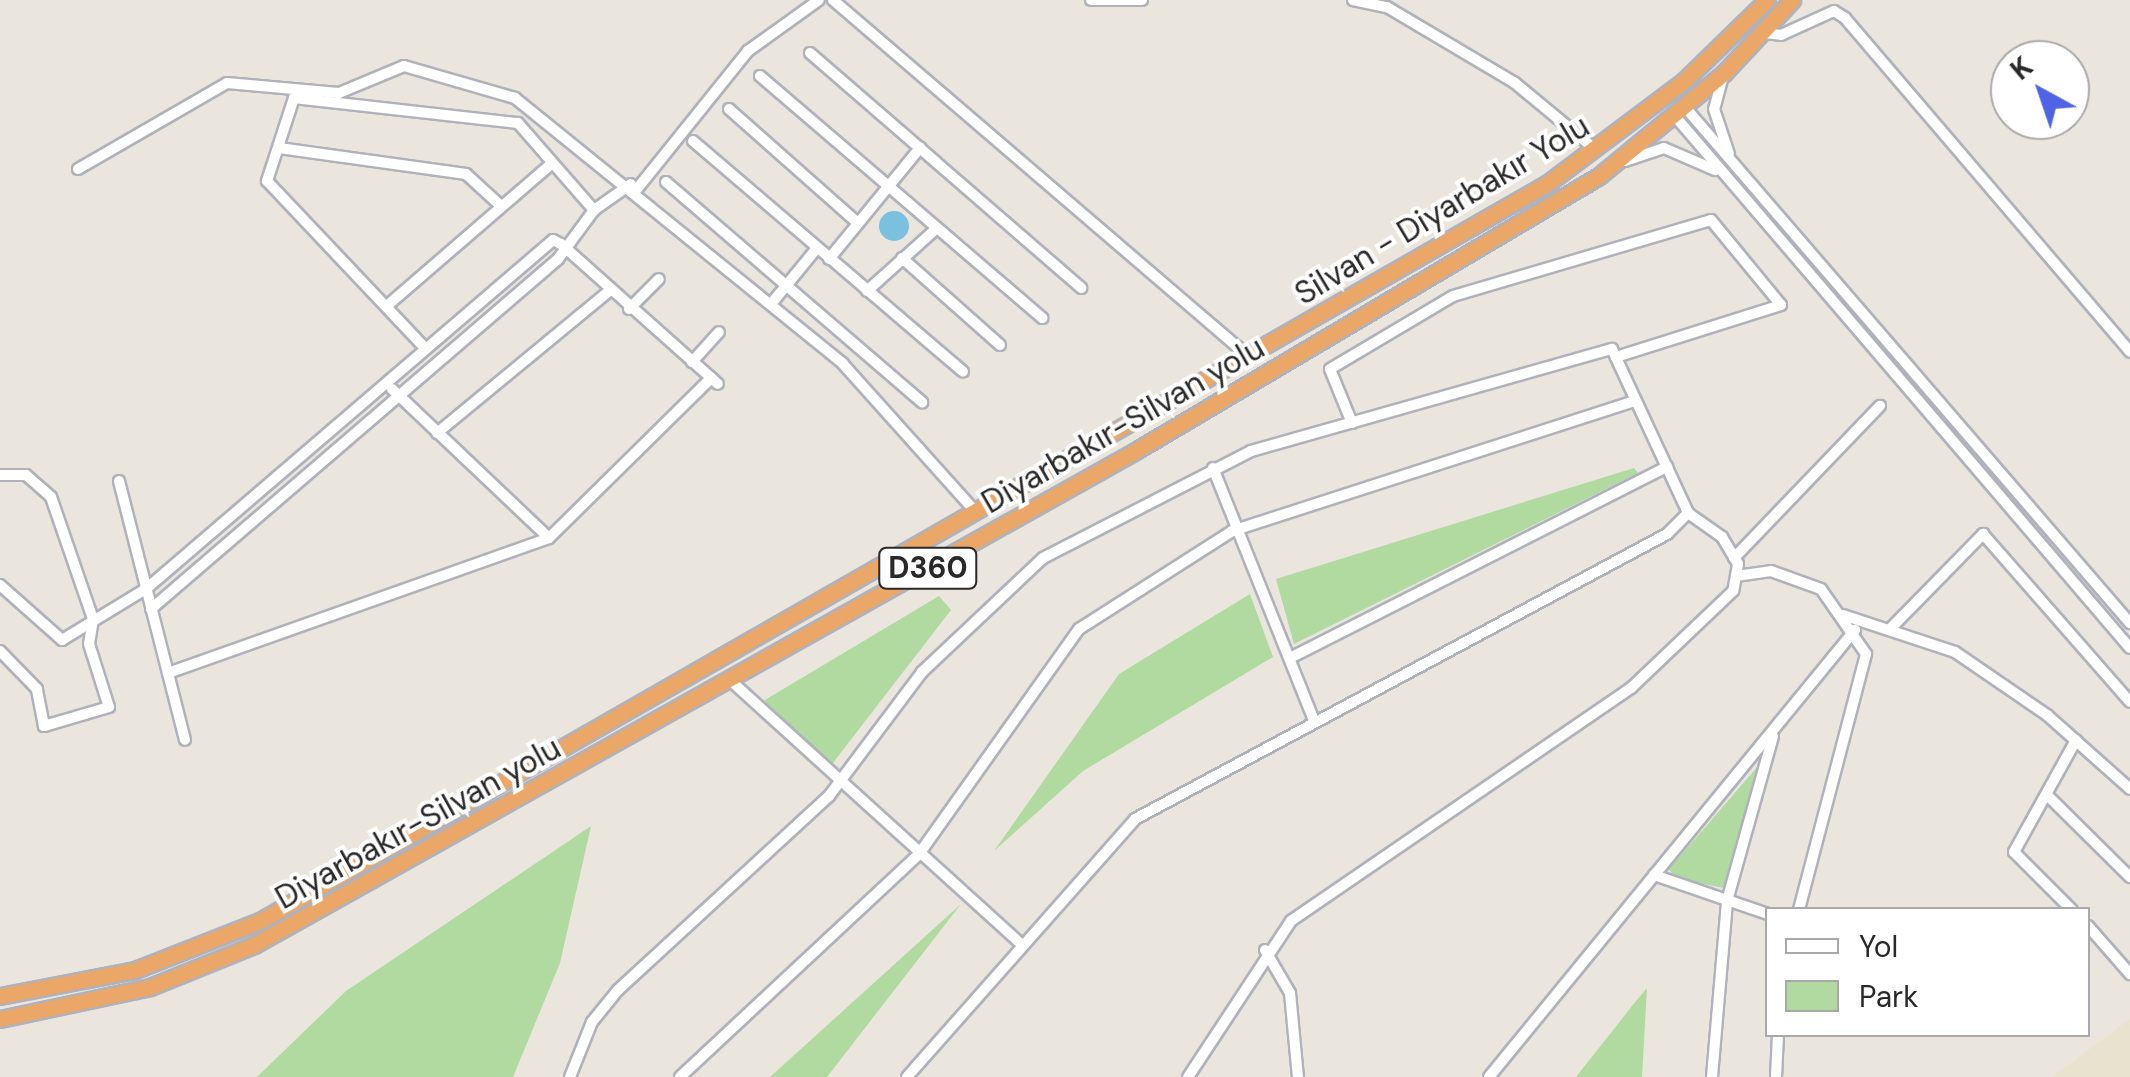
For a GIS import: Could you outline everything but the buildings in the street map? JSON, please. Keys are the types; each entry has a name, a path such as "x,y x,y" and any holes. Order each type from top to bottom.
{"highway":[{"name":"Silvan - Diyarbakır Yolu","path":"0,996 135,970 260,921 1598,152 1767,0"},
{"name":"Diyarbakır-Silvan yolu","path":"0,1019 209,968 731,681 1599,176 1724,73 1792,0"}],"street":[{"path":"151,609 396,393 558,259 561,244 594,210 634,186 748,51 819,0"},
{"path":"833,0 1248,356"},
{"path":"1090,0 1142,0"},
{"path":"1353,0 1383,4 1516,83 1598,152"},
{"path":"1763,33 1781,35 1834,11 1845,18 2130,352"},
{"path":"810,54 1081,288"},
{"path":"78,169 208,88 354,91 404,66 515,98 634,186 880,401 976,511"},
{"path":"1724,73 1714,109 1736,168"},
{"path":"760,76 1042,318"},
{"path":"425,348 389,304 267,181 294,98 518,123 549,166 594,210"},
{"path":"728,109 858,222"},
{"path":"1679,111 1736,168 2130,623"},
{"path":"1679,111 1724,176 2130,648"},
{"path":"693,141 963,372"},
{"path":"278,148 466,174 501,206"},
{"path":"828,259 920,148"},
{"path":"1599,176 1664,148 1724,176"},
{"path":"389,304 549,166"},
{"path":"666,182 922,402"},
{"path":"1352,423 1330,370 1454,296 1711,220 1781,306 1616,357"},
{"path":"866,291 937,228"},
{"path":"62,640 146,589 552,240 715,381 549,538 168,673"},
{"path":"771,304 816,248"},
{"path":"902,258 1000,345"},
{"path":"629,309 659,279"},
{"path":"436,433 608,292"},
{"path":"692,362 718,332"},
{"path":"570,1077 592,1022 618,990 839,784 922,672 984,608 1043,558 1213,468 1352,423 1612,349 1688,513 1734,558 1736,576 1680,650 1371,863 1265,950 1188,1077"},
{"path":"386,380 436,433 549,538"},
{"path":"687,1074 919,854 1078,629 1239,528 1636,401"},
{"path":"1734,558 1880,406"},
{"path":"1290,658 1667,467"},
{"path":"1213,468 1314,720"},
{"path":"0,475 26,475 50,498 92,619 89,644 109,707 44,726 38,689 0,651"},
{"path":"119,481 184,740"},
{"path":"907,1077 1019,942 1135,819 1668,534 1688,513"},
{"path":"1892,628 1983,534 2130,702"},
{"path":"1736,576 1790,575 1821,589 1854,630 1866,654 1800,907"},
{"path":"0,585 62,640 89,644"},
{"path":"1842,614 1955,652 2076,740 2130,789"},
{"path":"1488,1077 1854,630"},
{"path":"731,681 839,784 1019,942"},
{"path":"1712,1077 1727,901 1775,730"},
{"path":"2069,907 2014,852 2076,740"},
{"path":"2047,795 2130,877"},
{"path":"1654,875 1765,913"},
{"path":"2090,928 2130,974"},
{"path":"1265,950 1290,993 1298,1077"},
{"path":"1776,1077 1778,1037"}],"shaded area":[{"path":"2130,1019 2130,1077 2052,1077"}],"green space":[{"path":"1634,468 1638,473 1294,644 1276,579"},
{"path":"1250,594 1273,657 1083,771 994,851 1119,674"},
{"path":"939,596 951,610 829,768 760,703"},
{"path":"1765,758 1724,888 1676,879 1669,869"},
{"path":"591,826 560,963 513,1077 257,1077 346,991"},
{"path":"961,904 827,1077 770,1077"},
{"path":"1647,988 1642,1077 1576,1077 1636,1001"}],"water":[{"path":"894,211 905,215 909,226 905,237 894,241 883,237 879,226 883,215"}]}
